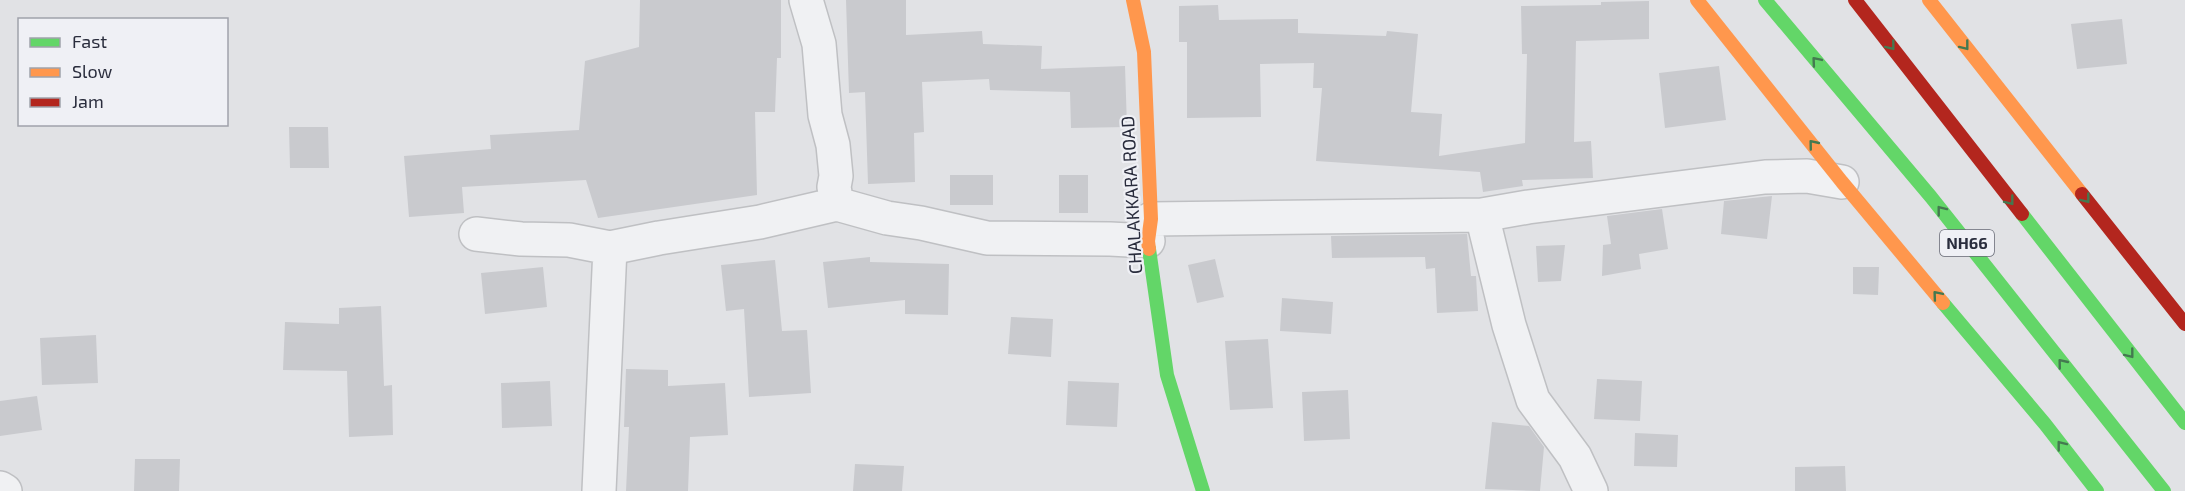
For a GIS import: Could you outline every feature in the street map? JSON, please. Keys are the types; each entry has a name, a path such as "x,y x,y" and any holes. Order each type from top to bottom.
{"main road":[{"name":"CHALAKKARA ROAD","path":"1132,0 1144,52 1150,230 1167,375 1203,491"},
{"path":"1697,0 1842,182 2045,423 2097,491"},
{"name":"NH66","path":"1765,0 1931,197 2164,491"},
{"path":"1855,0 2185,423"},
{"path":"1929,0 2185,324"}],"street":[{"path":"806,0 819,44 825,115 833,145 836,176 834,187 837,204"},
{"path":"476,234 521,239 569,240 610,248 760,222 837,204 887,218 987,238 1110,239 1150,230 1482,215 1539,205 1765,177 1806,176 1842,182"},
{"path":"1482,215 1509,325 1533,400 1575,457 1591,491"},
{"path":"599,491 610,248"},
{"path":"0,488 5,491"}],"building":[{"path":"640,0 781,0 781,58 777,58 775,112 755,112 757,195 598,218 586,180 462,187 464,213 409,217 404,156 491,149 490,135 579,130 585,61 639,47"},
{"path":"846,0 906,0 906,35 982,31 983,44 1042,46 1041,69 1125,66 1127,127 1071,128 1070,92 990,90 989,79 922,82 924,132 914,133 915,182 868,184 865,92 849,93"},
{"path":"1649,1 1649,39 1576,41 1574,142 1591,141 1593,178 1522,180 1523,186 1483,192 1480,172 1316,161 1322,88 1313,88 1314,63 1260,64 1261,117 1187,118 1187,42 1179,42 1179,6 1218,5 1219,20 1298,19 1298,33 1386,36 1387,31 1418,34 1411,112 1442,114 1439,156 1525,143 1527,54 1522,54 1521,6 1601,5 1601,2"},
{"path":"2122,19 2127,64 2077,69 2071,24"},
{"path":"1719,66 1726,120 1665,128 1659,73"},
{"path":"289,127 328,127 329,168 290,168"},
{"path":"950,175 993,175 993,205 950,205"},
{"path":"1059,175 1088,175 1088,213 1059,213"},
{"path":"1772,196 1767,239 1721,234 1724,201"},
{"path":"1662,209 1668,249 1639,254 1641,269 1602,276 1603,245 1611,244 1607,216"},
{"path":"1467,234 1471,276 1476,276 1478,311 1437,313 1435,268 1426,269 1425,257 1332,258 1331,236"},
{"path":"1565,245 1561,281 1538,282 1536,246"},
{"path":"870,257 870,262 949,264 948,315 905,314 905,300 828,308 823,262"},
{"path":"1215,259 1224,297 1197,303 1188,265"},
{"path":"775,260 782,331 807,330 811,393 749,397 744,309 726,311 721,265"},
{"path":"543,267 547,307 485,314 481,273"},
{"path":"1853,267 1879,267 1878,295 1853,294"},
{"path":"1282,298 1333,302 1331,334 1280,331"},
{"path":"381,306 384,386 392,385 393,435 349,437 347,371 283,370 285,322 339,324 339,308"},
{"path":"1011,317 1053,319 1051,357 1008,354"},
{"path":"96,335 98,383 42,385 40,338"},
{"path":"1268,339 1273,408 1230,410 1225,341"},
{"path":"626,369 668,370 668,386 725,383 728,435 690,437 688,491 626,491 629,427 624,427"},
{"path":"1597,379 1642,381 1640,421 1594,419"},
{"path":"550,381 552,426 502,428 501,383"},
{"path":"1068,381 1119,383 1117,427 1066,425"},
{"path":"1348,390 1350,439 1304,441 1302,392"},
{"path":"37,396 42,430 0,436 0,401"},
{"path":"1492,422 1529,426 1544,447 1540,491 1485,489"},
{"path":"1635,433 1678,435 1677,467 1634,466"},
{"path":"135,459 180,459 179,491 134,491"},
{"path":"855,464 904,466 902,491 853,491"},
{"path":"1845,466 1846,491 1795,491 1795,467"}],"traffic: fast":[{"path":"1765,0 1931,197 2164,491"},
{"path":"2022,214 2185,423"},
{"path":"1149,249 1167,375 1203,491"},
{"path":"1943,303 2045,424 2097,491"}],"traffic: slow":[{"path":"1133,0 1144,52 1151,219 1149,249"},
{"path":"1697,0 1842,182 1943,303"},
{"path":"1929,0 2082,194"}],"traffic: jam":[{"path":"1855,0 2022,214"},
{"path":"2082,194 2185,324"}]}
